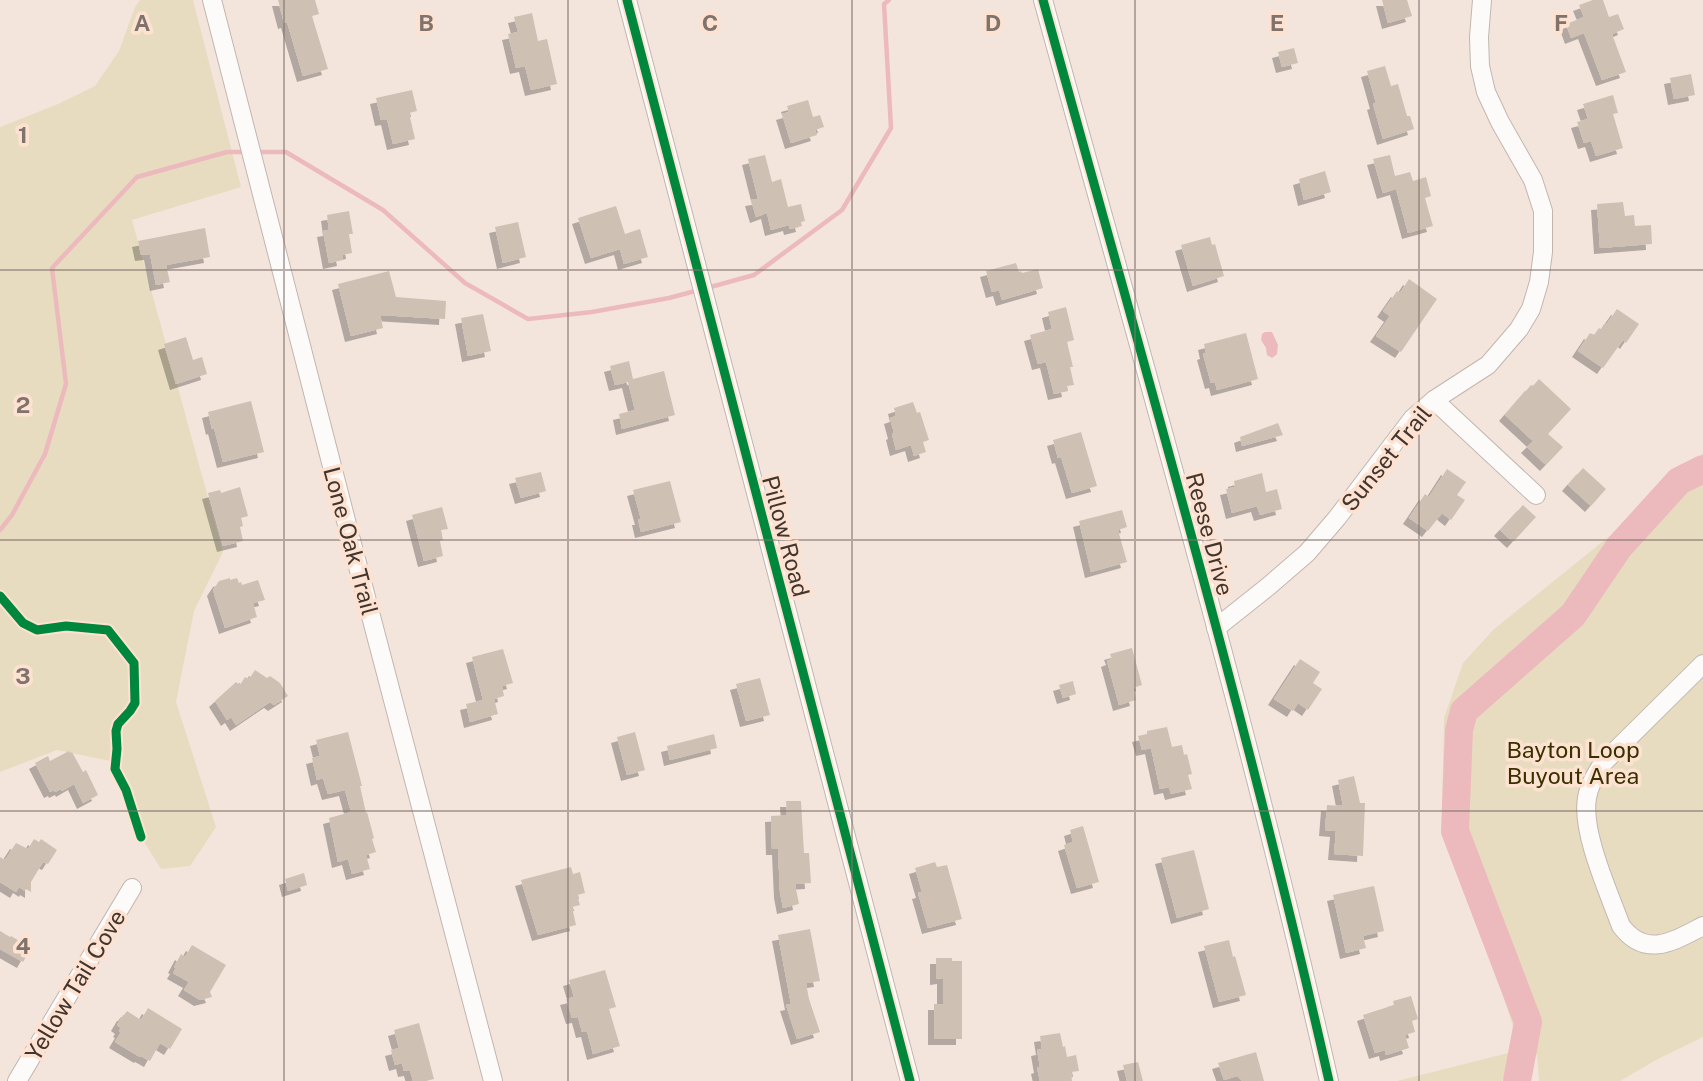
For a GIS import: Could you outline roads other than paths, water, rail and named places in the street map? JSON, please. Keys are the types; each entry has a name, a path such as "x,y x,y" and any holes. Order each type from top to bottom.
{"street":[{"name":"Lone Oak Trail","path":"212,0 493,1081"},
{"name":"Pillow Road","path":"627,0 910,1081"},
{"name":"Reese Drive","path":"1043,0 1216,628 1307,983 1329,1081"},
{"name":"Sunset Trail","path":"1216,628 1307,553 1413,418 1434,400 1488,365 1531,309 1544,252 1543,211 1533,180 1486,92 1480,66 1482,0"},
{"path":"1434,400 1536,495"},
{"path":"1703,664 1603,763 1592,781 1586,816 1589,834 1609,892 1621,926 1628,935 1649,945 1664,944 1703,926"},
{"name":"Yellow Tail Cove","path":"17,1081 132,888"}],"waterway":[{"path":"707,288 754,275 842,210 891,128 884,4 889,0"},
{"path":"0,530 12,515 45,454 66,384 52,268 137,177 227,152 247,152"},
{"path":"256,152 286,152 383,210 465,283 528,319 592,312 699,290"},
{"path":"1517,1081 1528,1022 1455,831 1459,730 1464,711 1573,615 1619,547 1679,481 1703,469"}],"park label":[{"name":"Bayton Loop Buyout Area","path":"1573,762"}]}
